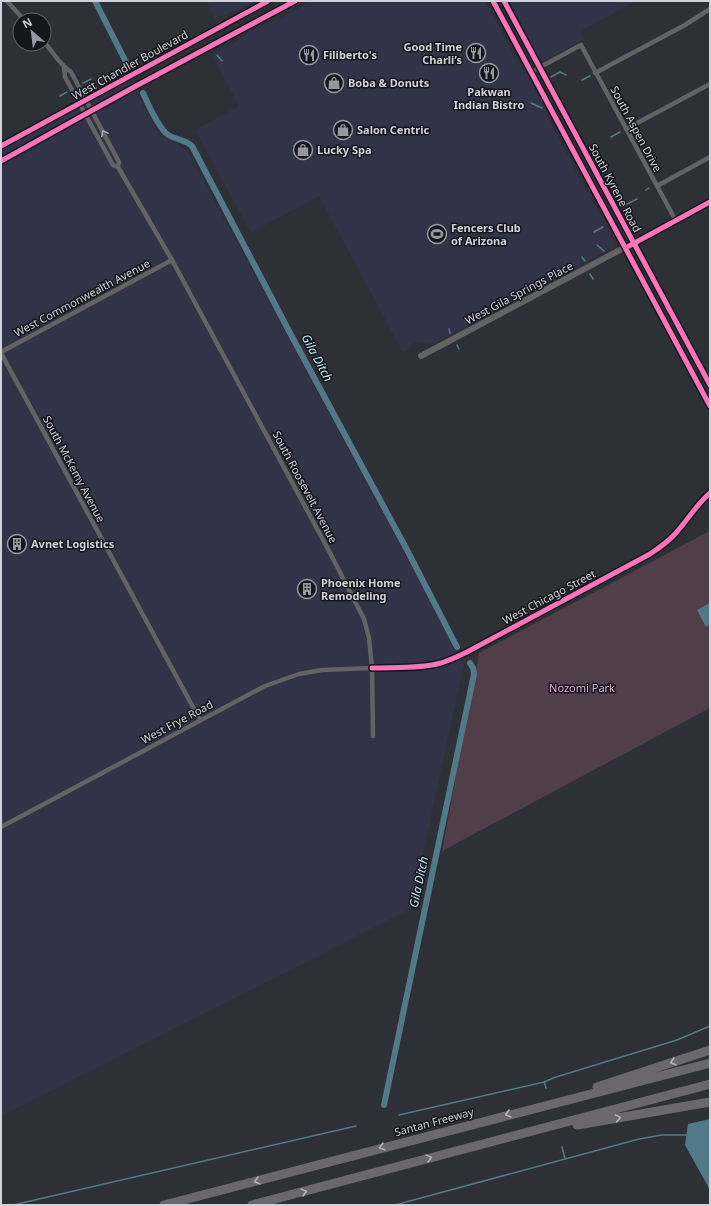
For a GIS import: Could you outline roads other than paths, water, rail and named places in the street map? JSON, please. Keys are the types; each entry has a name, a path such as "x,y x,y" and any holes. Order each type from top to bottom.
{"highway":[{"path":"546,1104 710,1050"},
{"name":"Santan Freeway","path":"164,1205 710,1062"},
{"path":"252,1205 710,1084"},
{"path":"524,1134 710,1102"}],"main road":[{"name":"West Chandler Boulevard","path":"1,146 268,1"},
{"name":"West Chandler Boulevard","path":"1,161 145,81 295,1"},
{"name":"South Kyrene Road","path":"493,1 710,406"},
{"name":"South Kyrene Road","path":"503,1 540,67 710,385"},
{"path":"500,14 503,1"}],"street":[{"path":"7,1 17,12"},
{"path":"596,73 710,9"},
{"name":"South Aspen Drive","path":"540,67 581,46 676,221"},
{"path":"52,51 64,67 71,72 83,102 119,162 118,167 113,165 83,102 65,77 64,67"},
{"path":"531,72 540,67"},
{"path":"626,129 710,84"},
{"path":"657,186 710,157"},
{"name":"South Roosevelt Avenue","path":"118,167 172,260 329,551 364,620 369,638 372,668 373,736"},
{"name":"West Gila Springs Place","path":"421,356 710,202"},
{"name":"West Commonwealth Avenue","path":"1,353 172,260"},
{"name":"South McKemy Avenue","path":"1,353 200,720"},
{"name":"West Chicago Street","path":"372,668 423,666 453,659 467,652 650,554 676,533 697,505 710,493"},
{"name":"West Frye Road","path":"1,826 264,686 299,674 322,670 372,668"}],"waterway":[{"name":"Gila Ditch","path":"95,1 128,66"},
{"path":"217,55 222,61"},
{"path":"551,77 560,72 566,75"},
{"path":"582,80 590,76"},
{"path":"83,83 91,79"},
{"path":"60,96 67,92"},
{"name":"Gila Ditch","path":"143,93 164,131 170,136 192,146 290,333 406,548 457,647"},
{"path":"531,103 542,108"},
{"path":"611,137 620,132"},
{"path":"621,207 637,199"},
{"path":"594,232 603,227"},
{"path":"597,245 604,251"},
{"path":"582,257 585,261"},
{"path":"590,274 593,279"},
{"path":"538,281 540,285"},
{"path":"449,329 450,333"},
{"path":"457,345 459,349"},
{"name":"Gila Ditch","path":"384,1105 474,674 470,663"},
{"path":"399,1115 544,1082 677,1040 710,1026"},
{"path":"544,1082 546,1088"},
{"path":"13,1205 356,1126"},
{"path":"395,1205 639,1139 662,1135 688,1135"},
{"path":"562,1147 565,1159"}],"place":[{"name":"Good Time Charli’s","path":"476,53"},
{"name":"Filiberto's","path":"309,55"},
{"name":"Pakwan Indian Bistro","path":"489,73"},
{"name":"Boba & Donuts","path":"334,83"},
{"name":"Salon Centric","path":"343,130"},
{"name":"Lucky Spa","path":"303,150"},
{"name":"Fencers Club of Arizona","path":"437,234"},
{"name":"Avnet Logistics","path":"17,544"},
{"name":"Phoenix Home Remodeling","path":"307,589"}],"park label":[{"name":"Nozomi Park","path":"582,688"}]}
